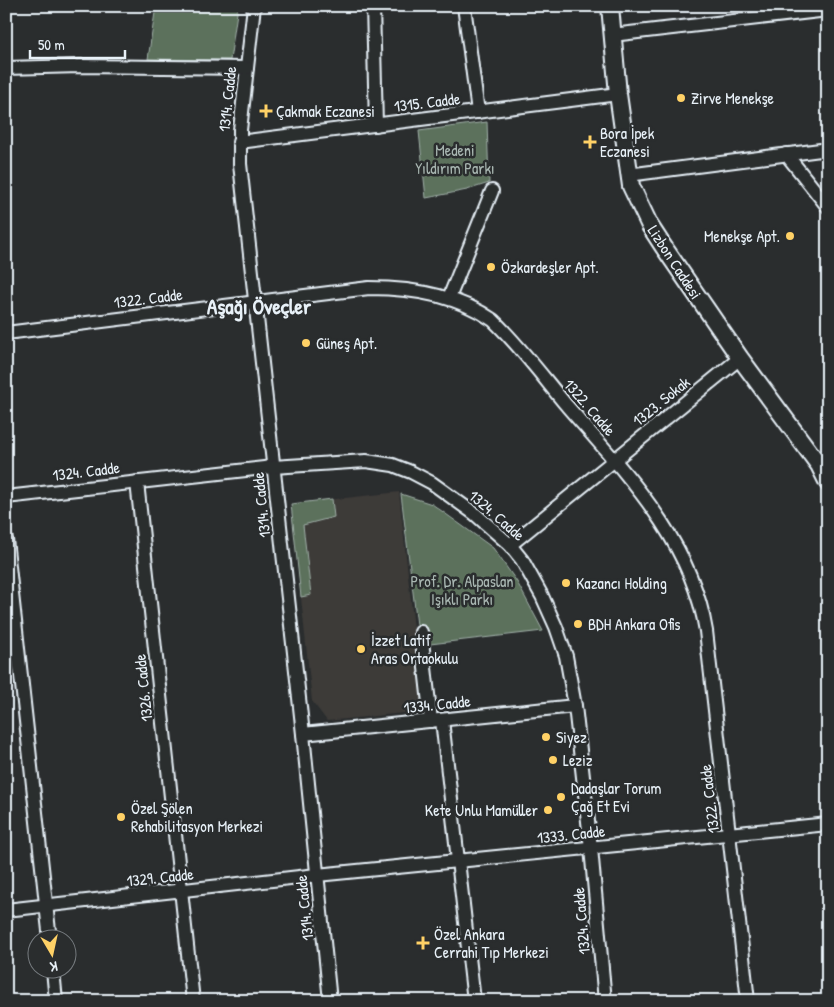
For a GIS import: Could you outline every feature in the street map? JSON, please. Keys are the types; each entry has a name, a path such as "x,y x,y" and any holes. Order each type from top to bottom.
{"main road":[{"name":"Lizbon Caddesi","path":"610,6 618,94 631,186 662,246 740,358 819,465 828,482"}],"street":[{"name":"1314. Cadde","path":"254,6 239,142 241,170 303,734 330,1001"},
{"path":"373,6 376,125"},
{"path":"464,6 478,112"},
{"path":"612,35 776,11 828,10"},
{"path":"6,68 80,66 247,68"},
{"name":"1315. Cadde","path":"239,142 618,94"},
{"path":"628,175 828,148"},
{"path":"786,154 828,208"},
{"path":"449,298 492,191"},
{"name":"1322. Cadde","path":"6,333 370,288 404,289 449,298 475,309 498,326 614,460 664,525 684,560 699,597 706,631 748,1001"},
{"name":"1323. Sokak","path":"510,545 740,358"},
{"name":"1324. Cadde","path":"6,497 273,467 356,461 393,465 411,472 439,488 476,514 510,545 534,579 556,627 566,656 575,706 591,848 605,1001"},
{"name":"1326. Cadde","path":"138,482 192,1001"},
{"path":"6,539 49,930"},
{"path":"421,632 459,861 474,1001"},
{"name":"1334. Cadde","path":"303,734 575,706"},
{"name":"1333. Cadde","path":"317,875 828,824"},
{"name":"1329. Cadde","path":"6,910 317,875"},
{"path":"54,980 56,1001"}],"shaded area":[{"name":"İzzet Latif Aras Ortaokulu","path":"399,492 423,711 327,721 312,701 291,504"}],"green space":[{"path":"156,6 238,6 230,60 148,59"},
{"name":"Medeni Yıldırım Parkı","path":"487,122 489,183 467,190 426,198 419,131"},
{"name":"Prof. Dr. Alpaslan Işıklı Parkı","path":"401,494 432,504 493,548 517,582 543,631 430,644 427,627 417,625"},
{"path":"332,499 334,517 303,525 311,595 301,597 291,504"}],"place":[{"name":"Zirve Menekşe","path":"681,98"},
{"name":"Çakmak Eczanesi","path":"266,111"},
{"name":"Bora İpek Eczanesi","path":"590,142"},
{"name":"Menekşe Apt.","path":"790,236"},
{"name":"Özkardeşler Apt.","path":"491,267"},
{"name":"Güneş Apt.","path":"306,343"},
{"name":"Kazancı Holding","path":"566,583"},
{"name":"BDH Ankara Ofis","path":"578,624"},
{"name":"İzzet Latif Aras Ortaokulu","path":"361,649"},
{"name":"Siyez","path":"546,737"},
{"name":"Leziz","path":"553,760"},
{"name":"Dadaşlar Torum Çağ Et Evi","path":"561,797"},
{"name":"Kete Unlu Mamüller","path":"548,810"},
{"name":"Özel Şölen Rehabilitasyon Merkezi","path":"121,817"},
{"name":"Özel Ankara Cerrahi Tıp Merkezi","path":"423,943"}],"district":[{"name":"Aşağı Öveçler","path":"259,306"}]}
